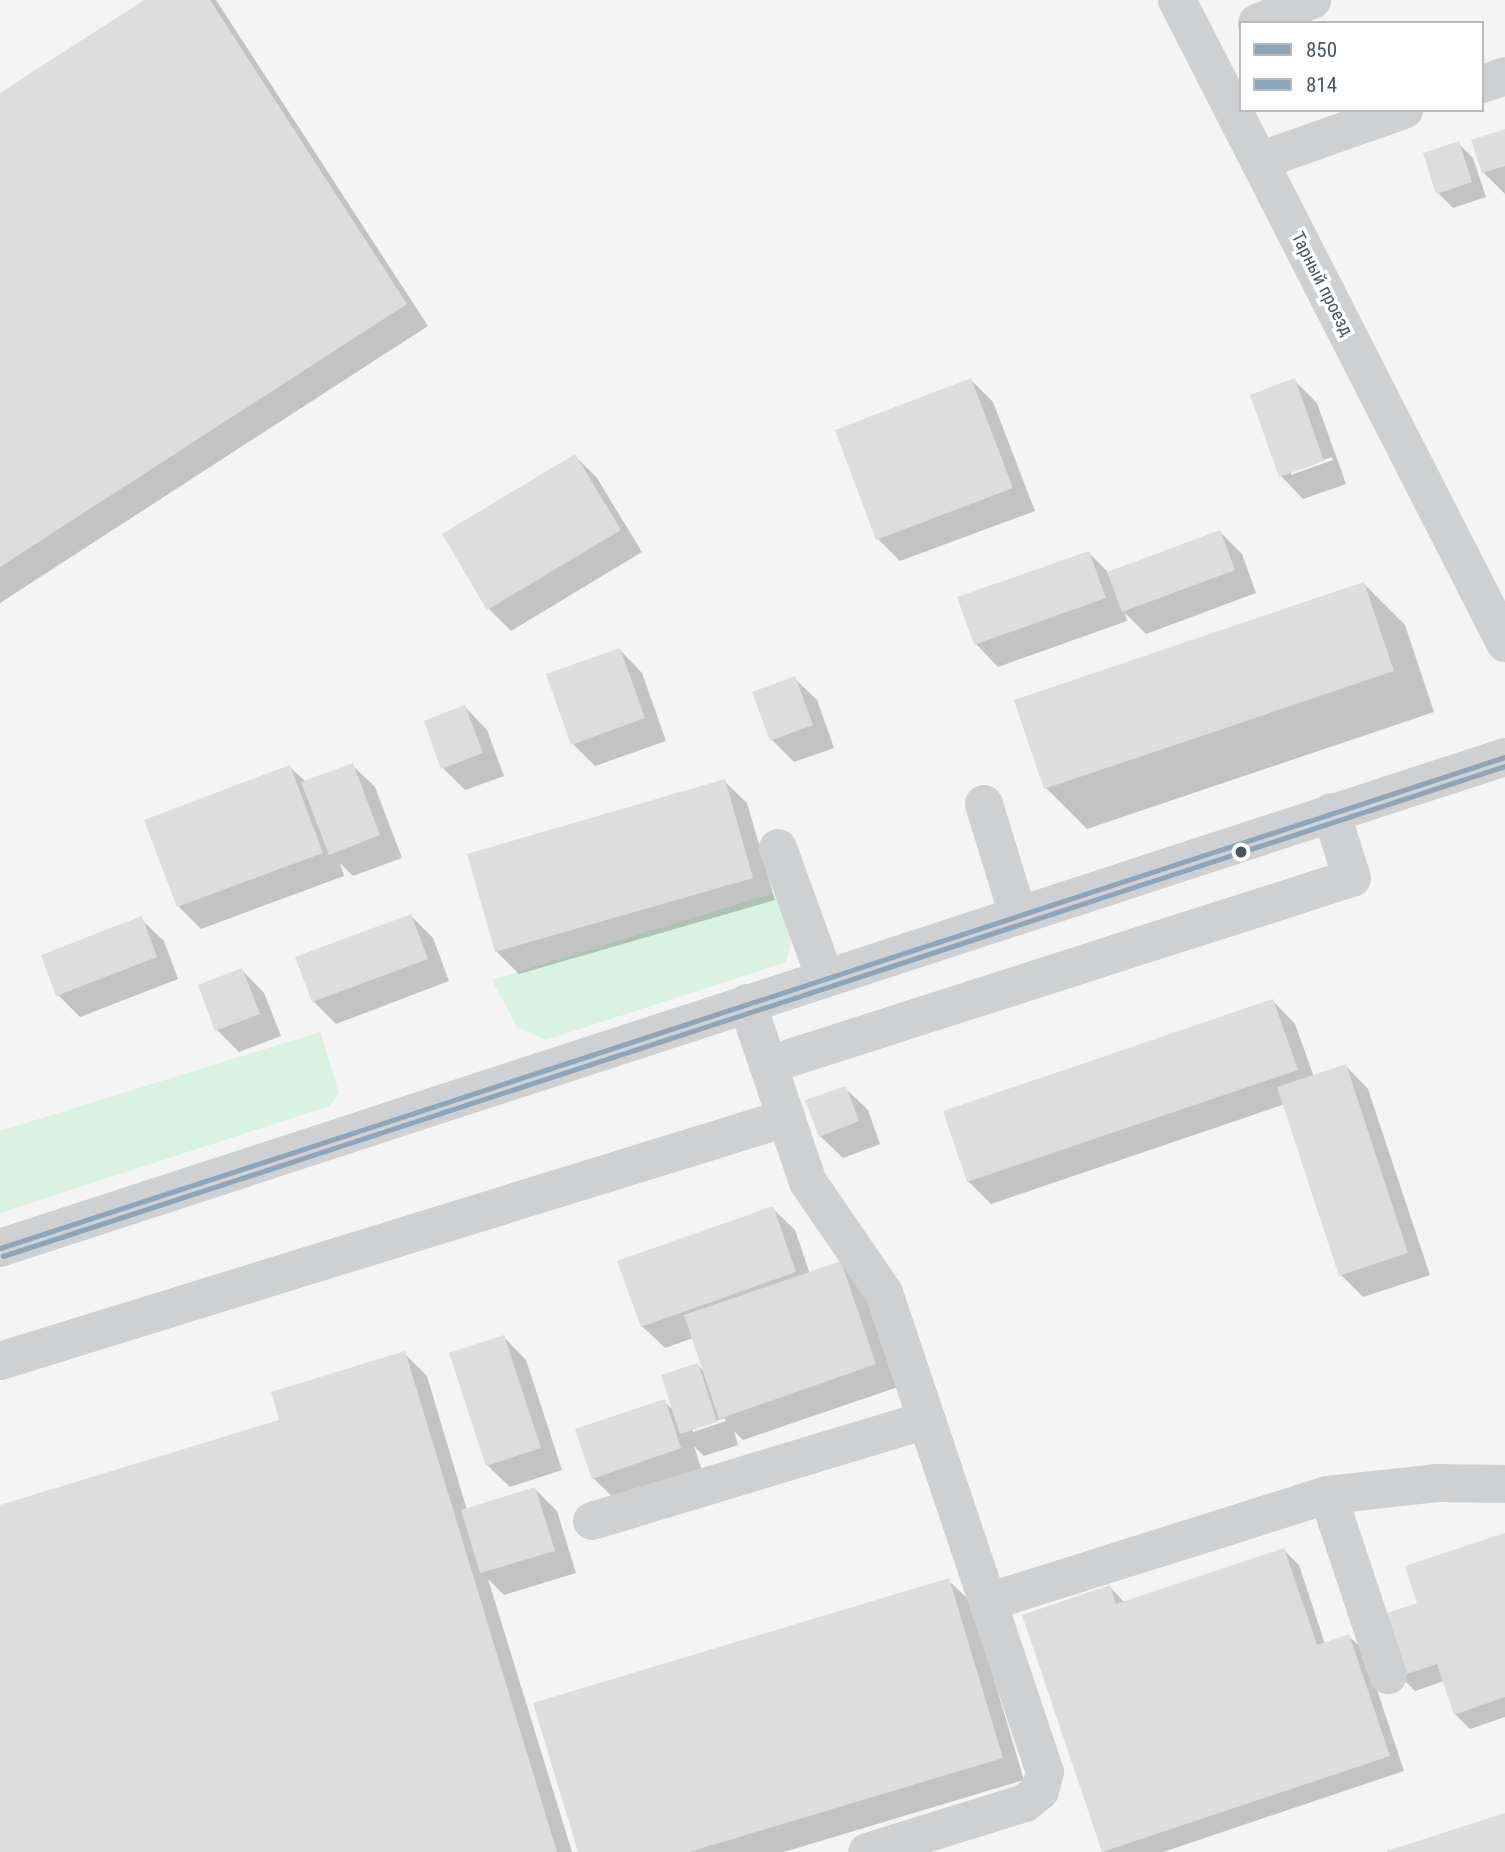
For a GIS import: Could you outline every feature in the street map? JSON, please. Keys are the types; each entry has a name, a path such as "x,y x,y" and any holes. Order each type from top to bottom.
{"street":[{"name":"Тарный проезд","path":"1177,0 1505,643"},
{"path":"1262,21 1312,0"},
{"path":"1201,46 1239,30"},
{"path":"1484,83 1505,76"},
{"path":"1259,161 1398,112"},
{"path":"0,1248 1505,757"},
{"path":"984,804 1018,915"},
{"path":"768,1065 1352,878 1331,812"},
{"path":"778,848 825,978"},
{"path":"747,1003 808,1182 884,1293 1045,1772 1040,1791 1025,1803 867,1852"},
{"path":"0,1361 786,1118"},
{"path":"592,1521 926,1420"},
{"path":"988,1602 1328,1495 1436,1483 1505,1484"},
{"path":"1328,1495 1388,1675"}],"green space":[{"path":"777,892 791,942 786,962 546,1040 517,1027 492,980"},
{"path":"320,1032 339,1093 329,1106 0,1213 0,1131"}],"building":[{"path":"144,0 210,0 407,304 0,567 0,93"},
{"path":"1505,129 1505,166 1482,173 1471,140"},
{"path":"1459,141 1472,182 1436,194 1423,153"},
{"path":"971,378 1013,488 876,540 835,430"},
{"path":"1295,378 1324,461 1279,477 1250,395"},
{"path":"575,454 621,530 487,610 442,534"},
{"path":"1220,530 1235,570 1122,612 1107,572"},
{"path":"1089,551 1106,598 974,645 957,597"},
{"path":"1364,582 1394,671 1044,789 1014,700"},
{"path":"620,648 645,718 571,745 546,674"},
{"path":"795,676 813,725 770,741 752,692"},
{"path":"465,705 483,753 441,769 424,721"},
{"path":"353,763 380,835 329,855 301,782"},
{"path":"290,765 323,853 177,907 144,820"},
{"path":"725,779 753,878 495,952 467,854"},
{"path":"411,914 428,959 312,1002 295,957"},
{"path":"142,916 157,957 56,996 41,955"},
{"path":"242,968 260,1014 215,1031 198,985"},
{"path":"1273,999 1298,1070 967,1182 943,1111"},
{"path":"1346,1064 1408,1253 1339,1276 1277,1087"},
{"path":"846,1086 859,1121 819,1137 805,1100"},
{"path":"773,1206 796,1272 641,1327 617,1261"},
{"path":"841,1261 876,1364 719,1419 684,1315"},
{"path":"504,1335 541,1448 486,1466 449,1353"},
{"path":"405,1351 557,1852 0,1852 0,1505 279,1420 271,1392"},
{"path":"698,1363 717,1422 680,1434 661,1375"},
{"path":"665,1399 681,1448 592,1479 575,1429"},
{"path":"535,1487 555,1551 480,1573 461,1510"},
{"path":"1505,1533 1505,1697 1454,1715 1437,1664 1398,1677 1378,1616 1417,1603 1405,1566"},
{"path":"1284,1548 1317,1645 1349,1634 1390,1756 1102,1852 1022,1615 1110,1585 1116,1604"},
{"path":"949,1578 1003,1758 689,1852 578,1852 533,1703"},
{"path":"1505,1813 1505,1852 1387,1852 1387,1851"}],"transit line":[{"name":"850","path":"0,1248 1505,757"},
{"name":"814","path":"3,1256 1505,766"}]}
